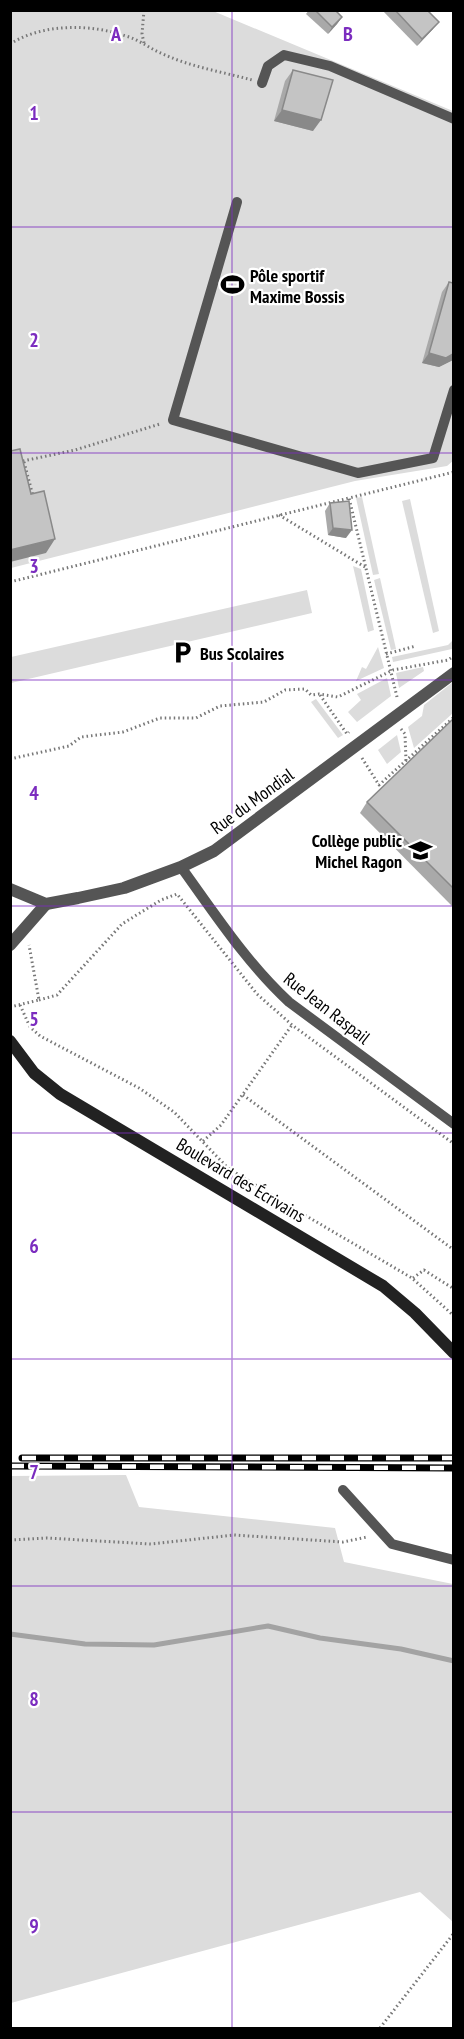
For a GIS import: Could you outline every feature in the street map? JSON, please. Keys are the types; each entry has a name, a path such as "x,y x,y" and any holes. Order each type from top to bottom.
{"main road":[{"name":"Boulevard des Écrivains","path":"10,1041 34,1073 60,1094 383,1286 415,1312 453,1353"}],"street":[{"name":"Rue du Mondial","path":"45,904 124,888 182,867 214,851 453,672"},
{"path":"10,889 45,904 10,945"}],"lane":[{"path":"262,82 268,66 284,55 330,66 453,119"},
{"path":"237,202 173,420 358,473 433,458 453,390"},
{"name":"Rue Jean Raspail","path":"182,867 239,948 264,979 289,1002 453,1124"},
{"path":"343,1490 392,1544 453,1560"}],"path":[{"path":"144,10 142,34 144,43"},
{"path":"10,44 49,29 72,27 95,29 124,35 163,54 262,82"},
{"path":"23,461 75,450 173,420"},
{"path":"20,456 34,501"},
{"path":"10,582 453,472"},
{"path":"349,498 397,697"},
{"path":"279,515 365,567"},
{"path":"386,655 417,646"},
{"path":"439,666 453,656"},
{"path":"10,759 69,746 81,737 123,732 160,718 196,718 220,706 264,702 285,690 305,689 311,695 338,697 389,671 448,660"},
{"path":"390,702 405,691"},
{"path":"319,694 346,734 356,727"},
{"path":"379,785 453,717"},
{"path":"10,1007 57,994 122,924 161,900 177,894"},
{"path":"28,943 39,1000"},
{"path":"20,1005 30,1027 40,1036 139,1088 174,1112 228,1168 412,1278 453,1316"},
{"path":"203,1141 221,1125 292,1025 453,1144"},
{"path":"243,1095 453,1250"},
{"path":"412,1278 424,1270 453,1289"},
{"path":"10,1540 46,1538 150,1544 234,1535 342,1542 382,1535"},
{"path":"380,2028 453,1933"}],"shaded area":[{"name":"Pôle sportif Maxime Bossis","path":"10,11 213,11 453,111 454,460 447,466 355,481 11,568"},
{"path":"362,497 379,574 373,575 356,498"},
{"path":"410,499 439,631 433,633 402,501"},
{"path":"353,566 361,569 374,630 368,632"},
{"path":"380,578 396,649 391,650 374,580"},
{"path":"307,590 312,613 11,683 11,657"},
{"path":"453,640 452,649 393,662 392,657 448,645"},
{"path":"378,647 384,668 356,681 362,667 366,669"},
{"path":"423,667 424,671 399,688 396,673"},
{"path":"387,678 391,696 357,722 348,712 361,700 357,694"},
{"path":"453,682 453,713 414,748 408,727 422,716 424,705"},
{"path":"316,699 343,735 338,738 311,702"},
{"path":"397,735 401,752 387,764 378,750"},
{"path":"126,1475 139,1507 335,1528 344,1562 453,1584 453,1922 420,1892 11,2003 11,1476"}],"building":[{"path":"315,10 335,10 342,17 332,27"},
{"path":"395,10 427,10 439,22 422,39"},
{"path":"293,70 333,80 321,120 282,110"},
{"path":"449,282 453,283 453,354 446,358 429,353"},
{"path":"20,449 31,494 44,491 55,539 10,550 10,451"},
{"path":"349,501 352,530 333,528 330,503"},
{"path":"453,719 453,888 367,802"}],"waterway":[{"path":"10,1634 85,1644 154,1645 268,1626 320,1638 401,1649 454,1661"}],"railway":[{"path":"22,1458 454,1458"},
{"path":"10,1466 454,1468"}],"place":[{"name":"Pôle sportif Maxime Bossis","path":"232,285"},
{"name":"Bus Scolaires","path":"182,653"},
{"name":"Collège public Michel Ragon","path":"420,850"}]}
